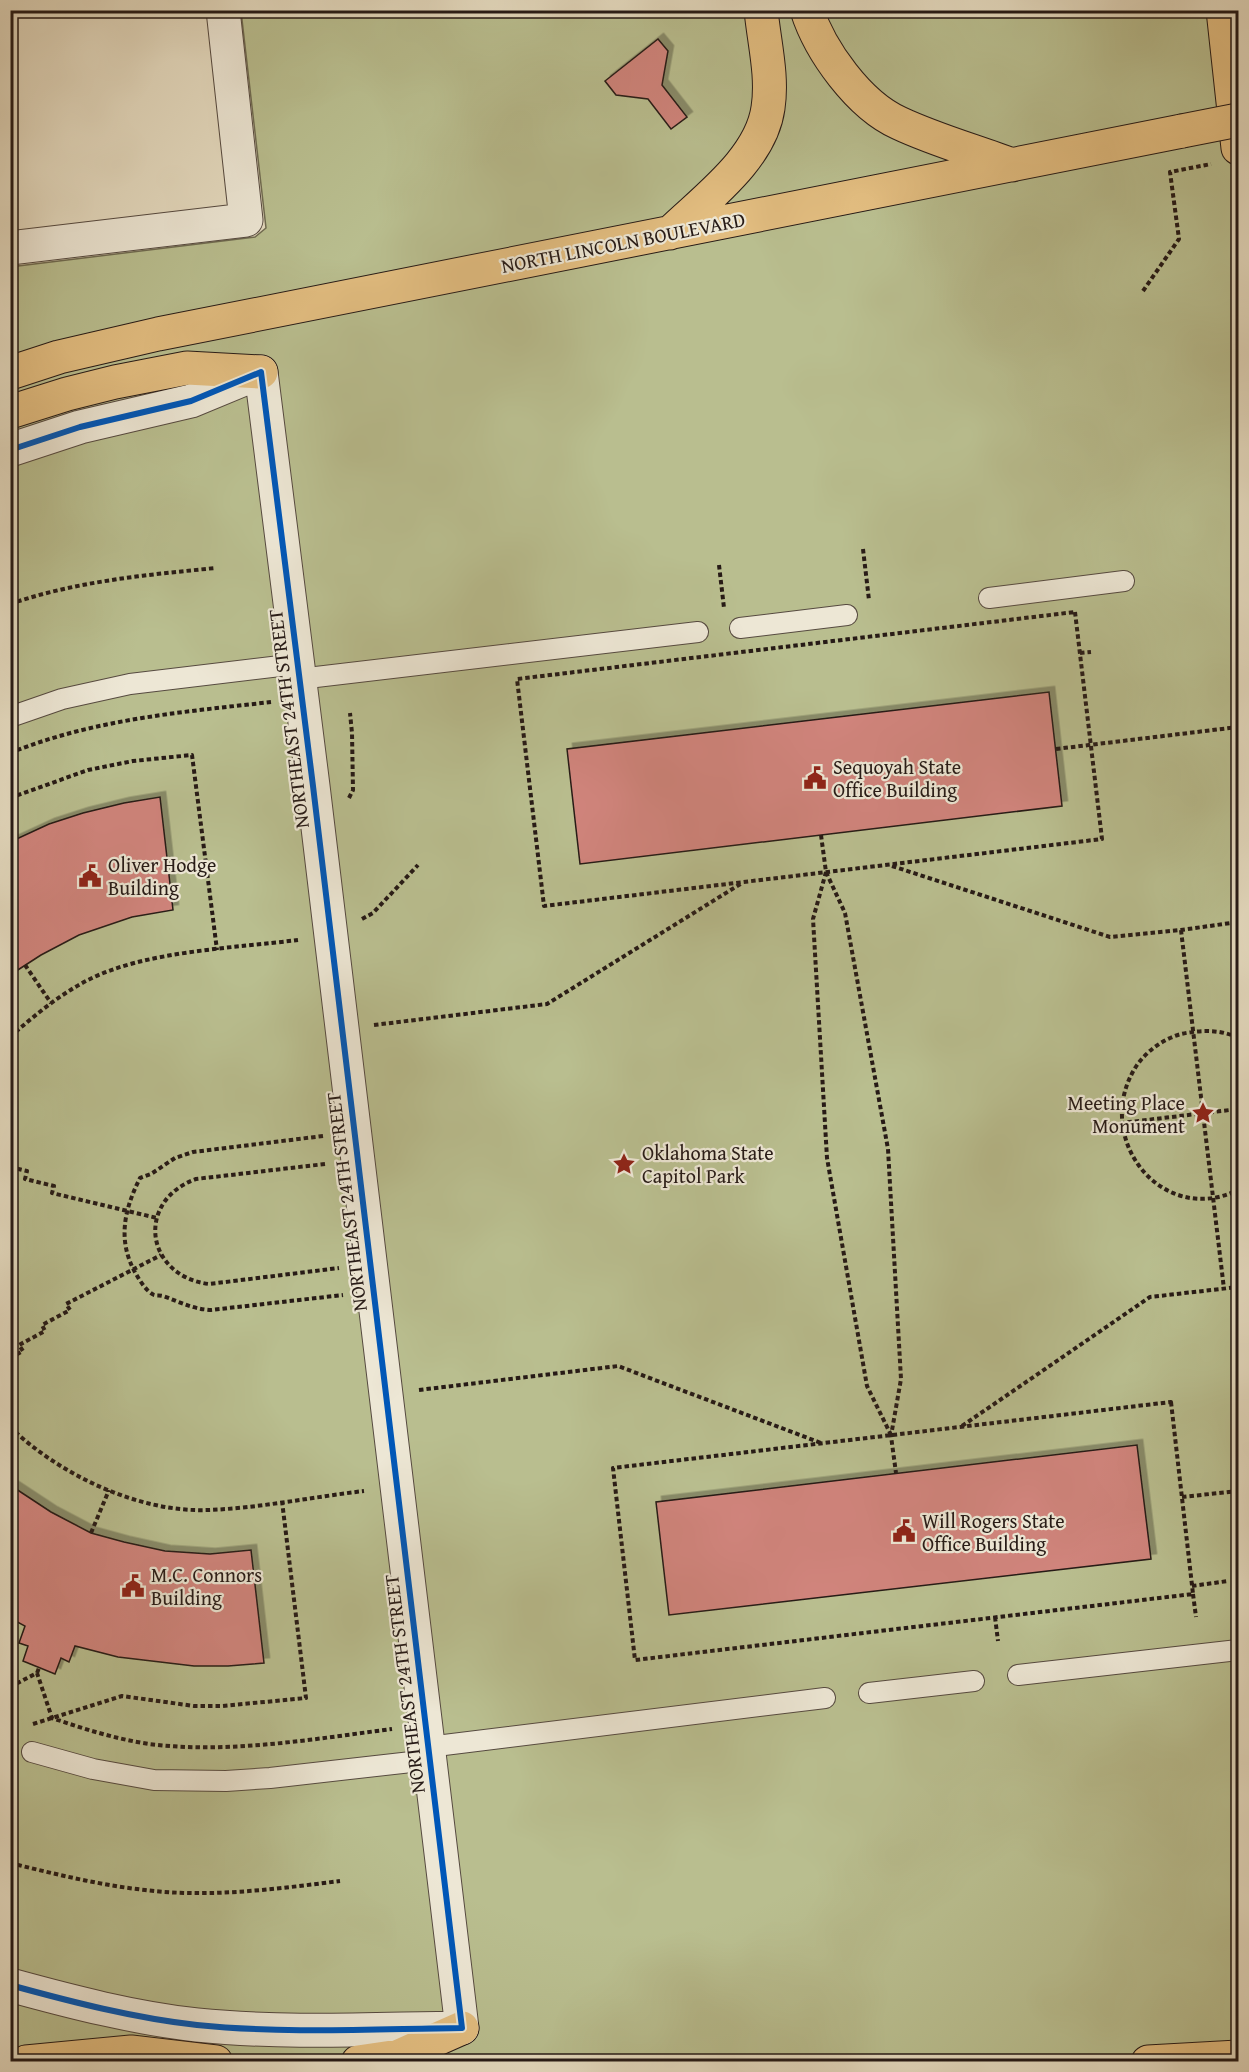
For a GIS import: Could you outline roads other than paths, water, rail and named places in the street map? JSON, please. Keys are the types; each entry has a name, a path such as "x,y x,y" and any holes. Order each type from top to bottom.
{"main road":[{"path":"670,233 740,167 764,126 769,90 761,10"},
{"path":"807,10 822,47 840,72 876,107 897,122 1012,165"},
{"path":"1223,10 1239,148"},
{"name":"NORTH LINCOLN BOULEVARD","path":"10,373 59,357 158,334 1239,120"},
{"path":"10,412 96,386 187,368 261,372"},
{"path":"358,2061 399,2056 462,2028"},
{"path":"26,2061 131,2052 216,2061"},
{"path":"1148,2061 1239,2057"},
{"path":"10,2058 20,2061"}],"street":[{"path":"10,248 246,220 223,10"},
{"path":"10,450 80,427 191,401 261,372"},
{"name":"NORTHEAST 24TH STREET","path":"261,372 462,2028"},
{"path":"10,1985 74,2003 196,2025 256,2029 462,2028"}],"lane":[{"path":"989,598 1124,582"},
{"path":"740,628 847,615"},
{"path":"10,717 62,699 130,684 299,680 698,633"},
{"path":"1018,1676 1239,1650"},
{"path":"869,1693 974,1680"},
{"path":"32,1752 93,1769 154,1780 226,1781 282,1777 428,1744 825,1698"}],"place":[{"name":"Sequoyah State Office Building","path":"815,778"},
{"name":"Oliver Hodge Building","path":"90,876"},
{"name":"Meeting Place Monument","path":"1203,1113"},
{"name":"Oklahoma State Capitol Park","path":"624,1164"},
{"name":"Will Rogers State Office Building","path":"904,1531"},
{"name":"M.C. Connors Building","path":"133,1586"}]}
